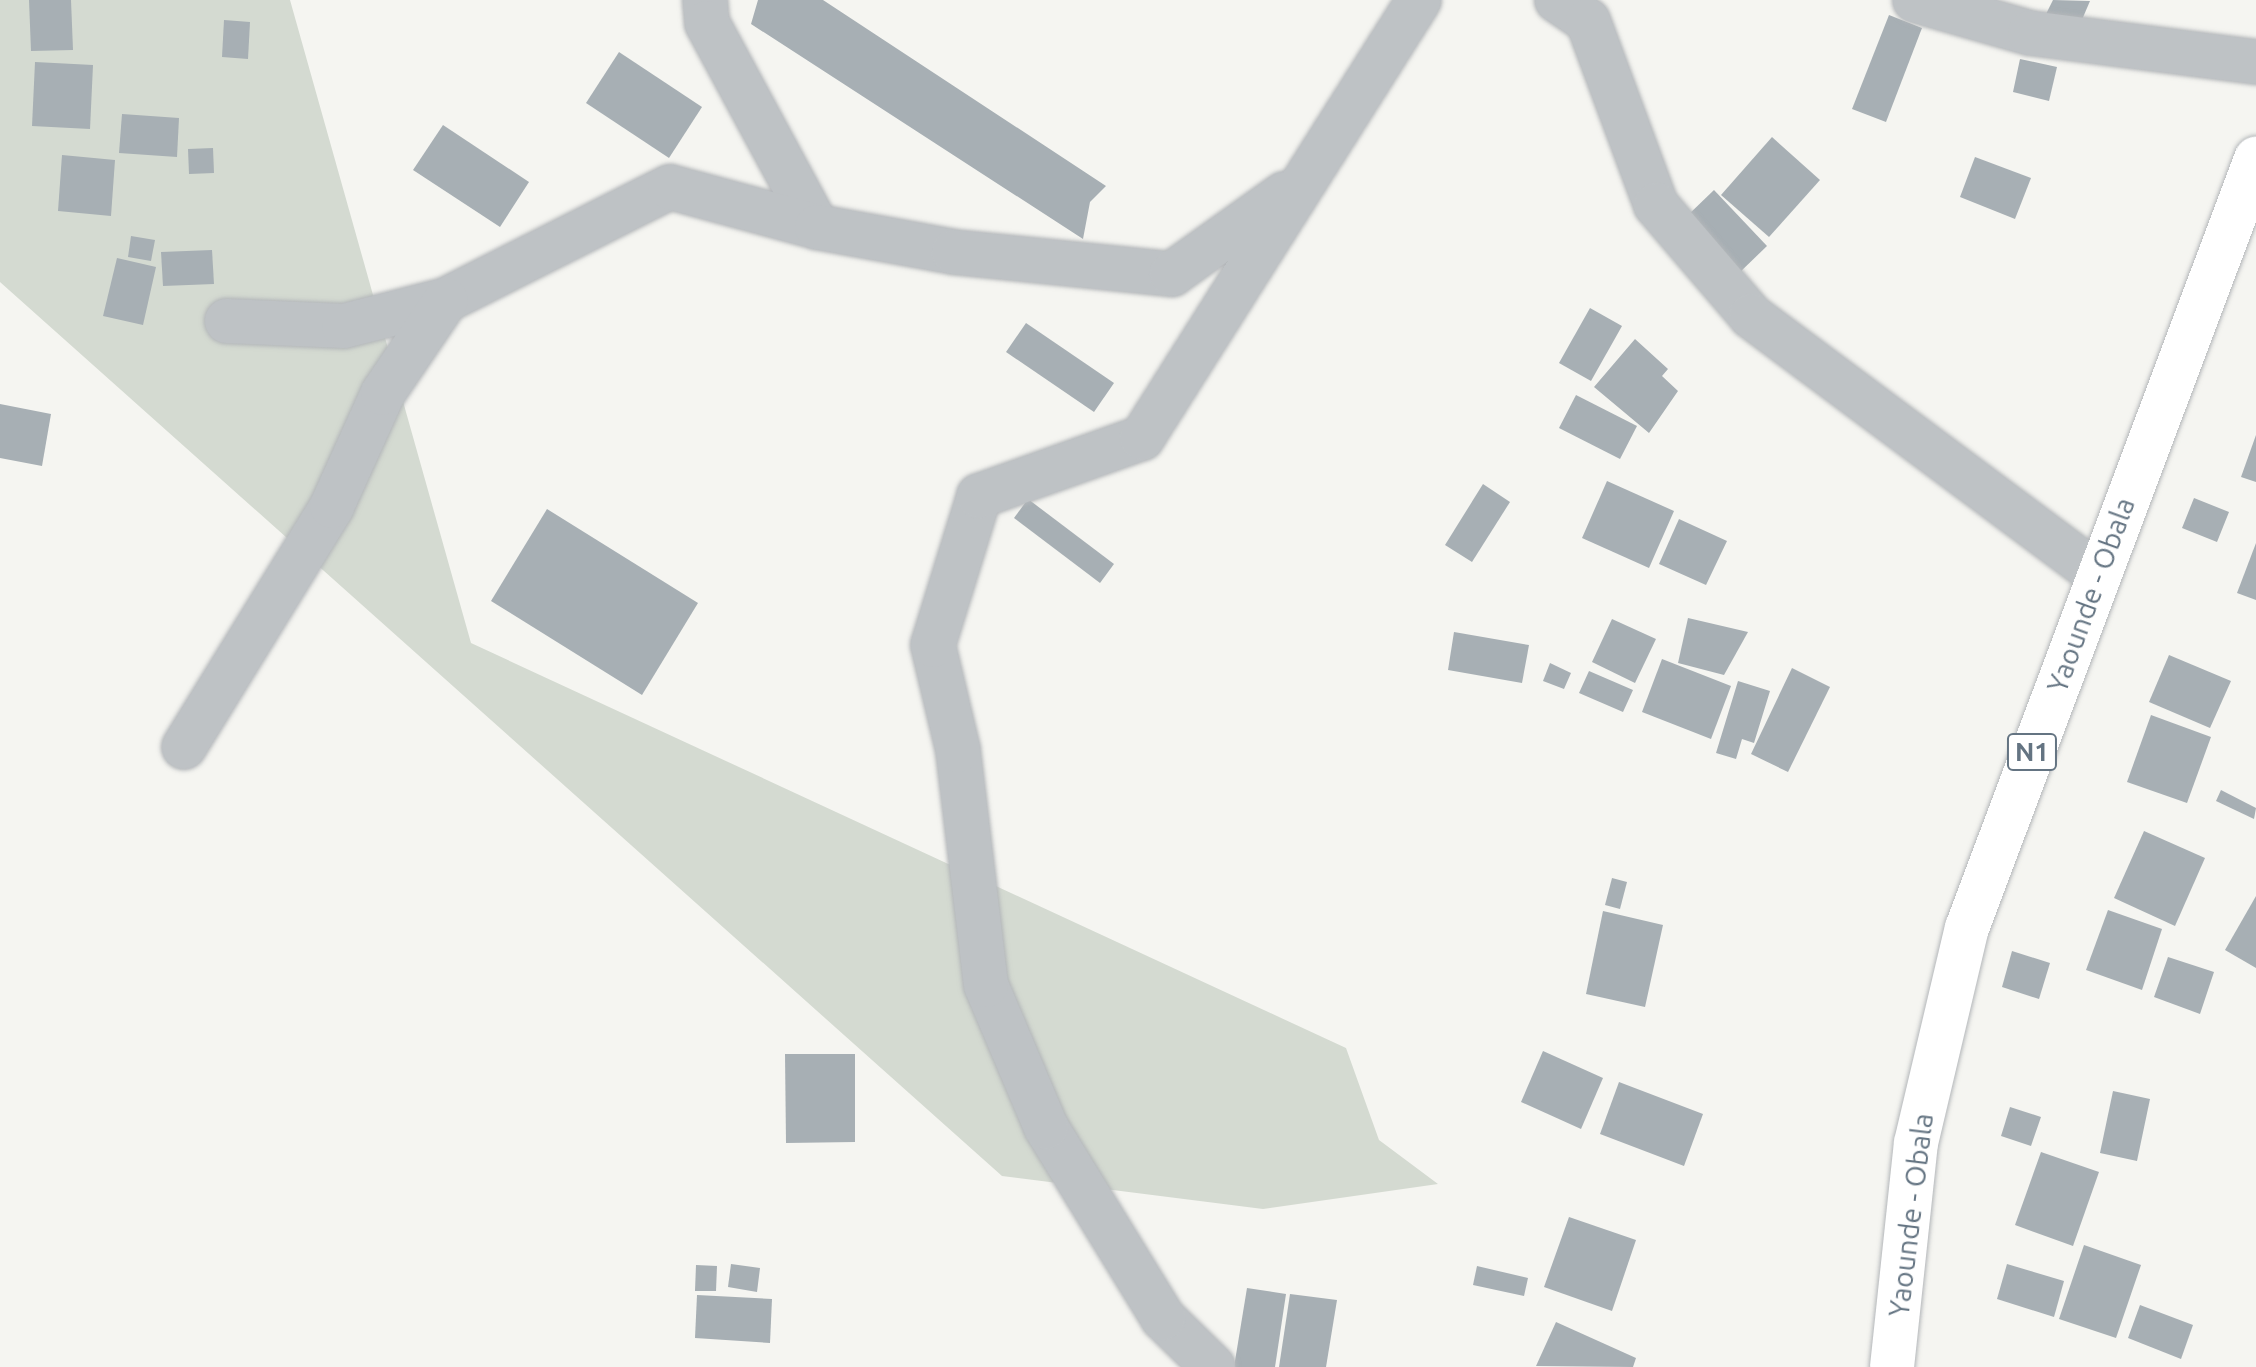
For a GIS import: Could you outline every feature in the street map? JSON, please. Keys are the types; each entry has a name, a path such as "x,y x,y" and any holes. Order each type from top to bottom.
{"highway":[{"name":"Yaounde - Obala","path":"1892,1367 1916,1143 1967,928 2256,159"}],"street":[{"path":"705,0 707,23 817,227"},
{"path":"1213,1367 1163,1318 1046,1127 986,985 958,750 933,645 979,496 1142,438 1236,280 1315,171 1419,0"},
{"path":"1557,0 1588,21 1656,205 1751,316 2098,575"},
{"path":"1915,0 2030,33 2256,62"},
{"path":"227,321 344,326 446,300 670,187 817,227 968,254 1172,274 1315,171"},
{"path":"184,747 332,506 383,393 446,300"}],"shaded area":[{"path":"0,0 290,0 471,643 1346,1048 1379,1140 1438,1184 1263,1209 1002,1176 0,282"}],"building":[{"path":"29,0 71,0 73,50 31,51"},
{"path":"758,0 823,0 1106,186 1090,202 1083,239 751,24"},
{"path":"2053,0 2090,1 2078,29 2046,14"},
{"path":"1889,15 1922,28 1886,122 1852,109"},
{"path":"224,20 250,22 248,59 222,57"},
{"path":"619,52 702,107 669,158 586,103"},
{"path":"2020,59 2057,67 2049,101 2013,92"},
{"path":"35,62 93,65 90,129 32,126"},
{"path":"122,114 179,118 177,157 119,153"},
{"path":"443,125 529,182 500,227 413,170"},
{"path":"1772,137 1820,180 1769,237 1721,195"},
{"path":"213,148 214,173 189,174 188,149"},
{"path":"62,155 115,160 111,216 58,211"},
{"path":"1975,157 2031,178 2015,219 1960,197"},
{"path":"1714,190 1767,246 1737,275 1686,217"},
{"path":"131,236 155,240 151,261 128,257"},
{"path":"212,250 214,284 163,286 161,252"},
{"path":"117,258 156,267 143,325 103,316"},
{"path":"1590,308 1622,326 1591,381 1559,363"},
{"path":"1026,323 1114,383 1094,412 1006,352"},
{"path":"1635,339 1668,369 1662,376 1678,391 1649,433 1594,387"},
{"path":"1576,395 1637,426 1620,459 1559,428"},
{"path":"0,404 51,414 42,466 0,458"},
{"path":"2256,435 2256,482 2241,477"},
{"path":"1607,481 1674,511 1649,568 1582,538"},
{"path":"1483,484 1510,502 1472,562 1445,545"},
{"path":"2194,498 2229,512 2217,542 2182,528"},
{"path":"1028,499 1114,564 1100,583 1014,518"},
{"path":"547,509 698,603 642,695 491,601"},
{"path":"1679,519 1727,541 1706,585 1659,564"},
{"path":"2256,543 2256,600 2237,593"},
{"path":"1688,618 1748,632 1724,675 1678,663"},
{"path":"1612,619 1656,639 1635,683 1592,662"},
{"path":"1454,632 1529,645 1522,683 1448,670"},
{"path":"2169,655 2231,681 2210,728 2149,702"},
{"path":"1662,659 1731,686 1711,739 1642,712"},
{"path":"1550,663 1571,673 1564,689 1543,681"},
{"path":"1792,668 1830,687 1788,772 1751,754"},
{"path":"1589,671 1633,690 1623,712 1579,693"},
{"path":"1738,681 1770,691 1754,743 1742,739 1736,759 1716,753"},
{"path":"2151,715 2211,737 2187,803 2127,782"},
{"path":"2221,790 2256,808 2254,819 2216,801"},
{"path":"2144,831 2205,858 2175,926 2114,898"},
{"path":"1612,878 1627,882 1620,909 1605,905"},
{"path":"2256,896 2256,968 2225,950"},
{"path":"2108,910 2162,929 2142,990 2086,970"},
{"path":"1603,911 1663,925 1645,1007 1586,994"},
{"path":"2012,951 2050,963 2039,999 2002,987"},
{"path":"2168,957 2214,972 2200,1014 2154,997"},
{"path":"1543,1051 1603,1078 1581,1129 1521,1102"},
{"path":"785,1054 855,1054 855,1142 786,1143"},
{"path":"1619,1082 1703,1114 1684,1166 1600,1134"},
{"path":"2113,1091 2150,1099 2137,1161 2100,1153"},
{"path":"2010,1107 2041,1117 2031,1146 2001,1136"},
{"path":"2041,1152 2099,1172 2073,1246 2015,1225"},
{"path":"1569,1217 1636,1240 1612,1311 1544,1287"},
{"path":"2084,1245 2141,1265 2116,1338 2059,1319"},
{"path":"731,1264 760,1268 757,1292 728,1287"},
{"path":"2007,1264 2064,1281 2054,1317 1997,1299"},
{"path":"696,1265 717,1266 716,1291 695,1291"},
{"path":"1477,1266 1528,1278 1524,1296 1473,1285"},
{"path":"1247,1288 1286,1294 1275,1367 1234,1367"},
{"path":"1290,1294 1337,1300 1326,1367 1279,1367"},
{"path":"697,1295 772,1299 770,1343 695,1338"},
{"path":"2140,1305 2193,1325 2181,1359 2128,1338"},
{"path":"1556,1322 1636,1358 1633,1367 1536,1366"}]}
